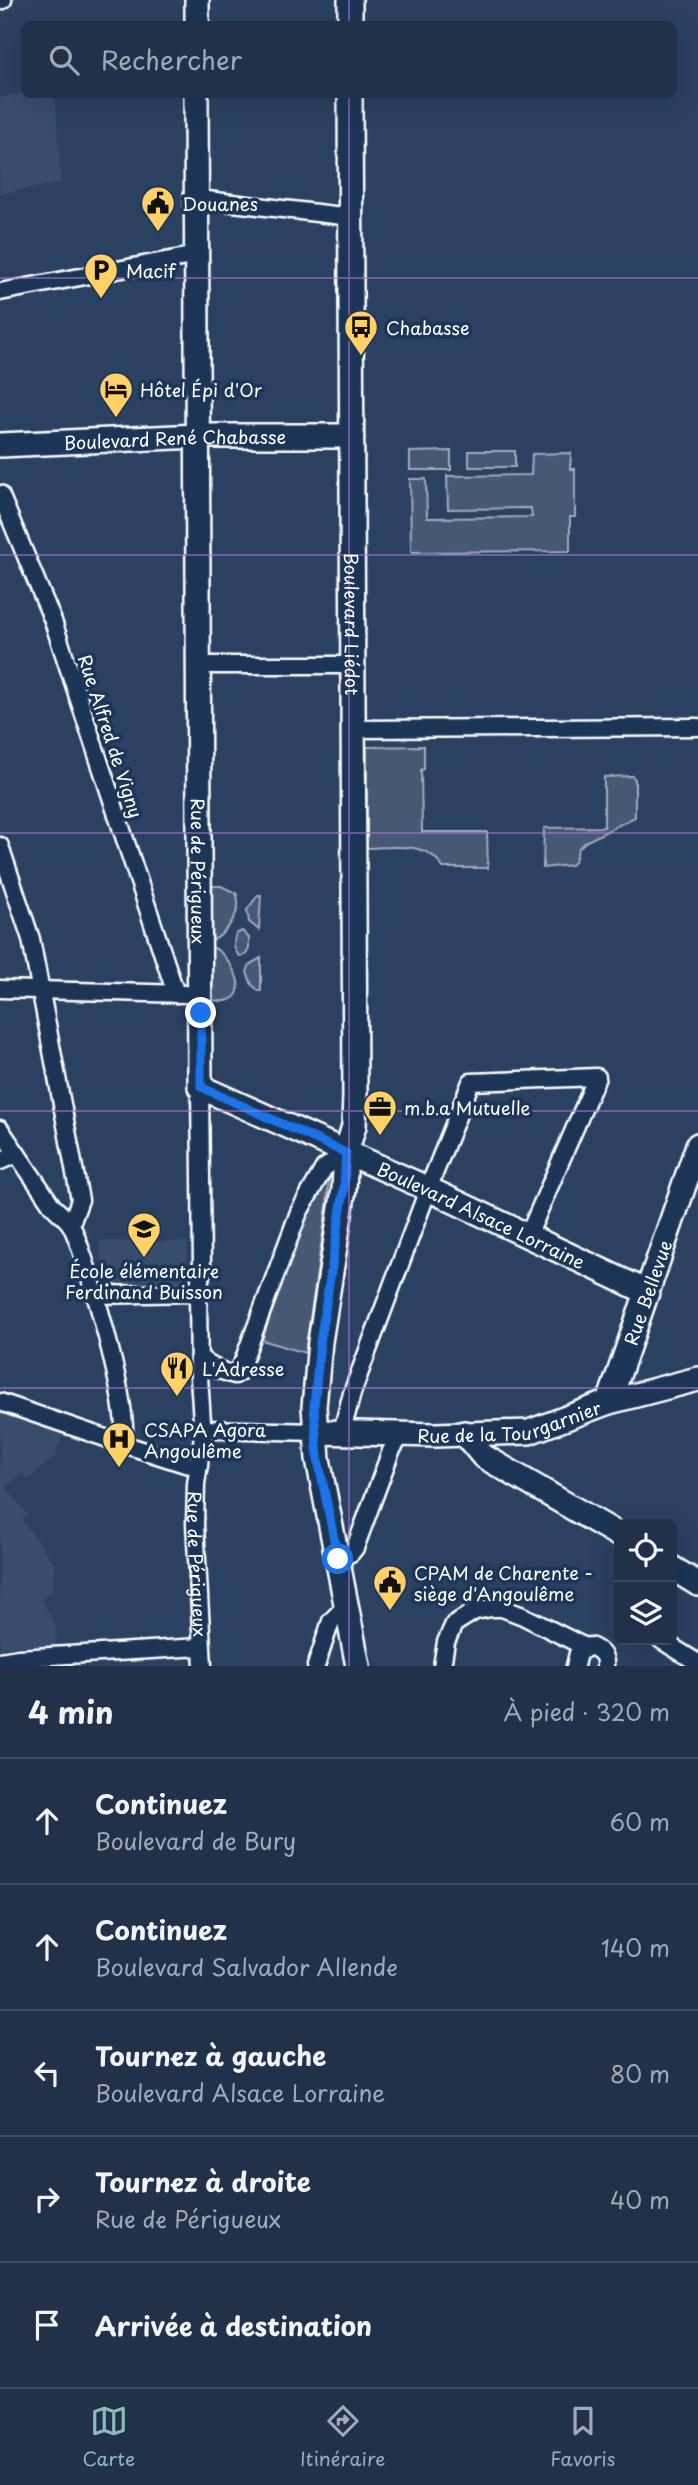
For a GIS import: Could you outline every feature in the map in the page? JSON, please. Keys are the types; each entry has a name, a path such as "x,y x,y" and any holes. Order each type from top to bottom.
{"main road":[{"path":"197,0 197,21"},
{"path":"350,0 350,21"},
{"name":"Rue de Périgueux","path":"196,98 201,1087"},
{"name":"Boulevard Liédot","path":"350,98 355,1094 354,1126 346,1153 344,1189 315,1386 314,1416 318,1459 358,1666"},
{"name":"Boulevard René Chabasse","path":"0,445 198,436 351,436"},
{"name":"Boulevard Alsace Lorraine","path":"201,1087 647,1292"},
{"name":"Rue Bellevue","path":"610,1402 698,1145"},
{"name":"Rue de la Tourgarnier","path":"317,1432 436,1435 529,1432 610,1402 698,1379"},
{"path":"464,1433 483,1456"},
{"path":"436,1435 483,1456 614,1532"},
{"path":"677,1571 698,1584"}],"street":[{"path":"196,196 207,200 351,217"},
{"path":"0,292 197,255"},
{"name":"Rue Alfred de Vigny","path":"0,494 53,621 176,994"},
{"path":"199,664 354,665"},
{"path":"355,729 698,727"},
{"path":"0,846 31,939 41,990 80,1200 71,1224"},
{"path":"0,989 201,995"},
{"path":"342,1432 352,1393 471,1082 597,1077 528,1236"},
{"name":"Rue de Périgueux","path":"201,1087 202,1268 198,1293 203,1429 195,1524 203,1666"},
{"path":"0,1129 53,1207 71,1224 113,1363 125,1428 123,1444"},
{"path":"199,1357 209,1366 221,1371 235,1375 239,1372 306,1198 324,1168 346,1153"},
{"path":"0,1161 17,1154"},
{"path":"94,1294 198,1293"},
{"path":"0,1402 123,1444 199,1466"},
{"path":"203,1429 317,1432"},
{"path":"338,1559 355,1548 391,1451 402,1434"},
{"path":"316,1666 331,1621 346,1606"},
{"path":"442,1666 450,1629 457,1621 475,1611 502,1608 585,1647 597,1649 607,1663"},
{"path":"545,1628 575,1664"},
{"path":"669,1645 698,1663"},
{"path":"0,1661 62,1661 200,1647"},
{"path":"575,1664 578,1653 585,1647"}],"shaded area":[{"path":"21,93 21,98 55,98 61,183 0,194 0,98"},
{"path":"451,451 451,470 410,470 410,452"},
{"path":"469,451 515,451 515,467 469,467"},
{"path":"571,453 570,469 575,469 575,517 570,517 570,551 411,552 410,479 426,479 427,518 532,517 531,508 448,509 447,476 531,475 532,454"},
{"path":"424,746 424,769 421,770 422,832 487,832 488,868 443,868 429,853 419,850 399,847 367,848 367,747"},
{"path":"632,776 635,779 635,817 585,842 578,849 571,865 543,868 544,828 604,827 604,777"},
{"path":"212,886 221,886 236,893 238,907 233,920 223,933 212,941"},
{"path":"258,895 261,895 259,930 249,922 247,910"},
{"path":"242,931 249,938 249,948 246,955 240,956 234,943 236,934"},
{"path":"212,947 225,957 238,982 236,996 227,1001 212,1000"},
{"path":"261,958 259,991 252,985 247,972 250,964"},
{"path":"329,1176 305,1353 262,1340 310,1205"},
{"name":"École élémentaire Ferdinand Buisson","path":"99,1241 187,1242 187,1288 107,1287"},
{"path":"0,1410 64,1433 55,1453 57,1455 28,1479 22,1473 6,1487 28,1515 22,1520 54,1563 53,1590 41,1599 55,1624 57,1648 36,1649 35,1645 3,1647 0,1651"}],"place":[{"name":"Douanes","path":"158,233"},
{"name":"Macif","path":"101,300"},
{"name":"Chabasse","path":"361,357"},
{"name":"Hôtel Épi d'Or","path":"116,419"},
{"name":"m.b.a Mutuelle","path":"380,1137"},
{"name":"École élémentaire Ferdinand Buisson","path":"144,1259"},
{"name":"L'Adresse","path":"177,1398"},
{"name":"CSAPA Agora Angoulême","path":"119,1469"},
{"name":"CPAM de Charente - siège d'Angoulême","path":"390,1612"}],"route":[{"path":"201,1013 201,1087 346,1153 346,1174 320,1342 314,1407 318,1459 338,1559"}]}
